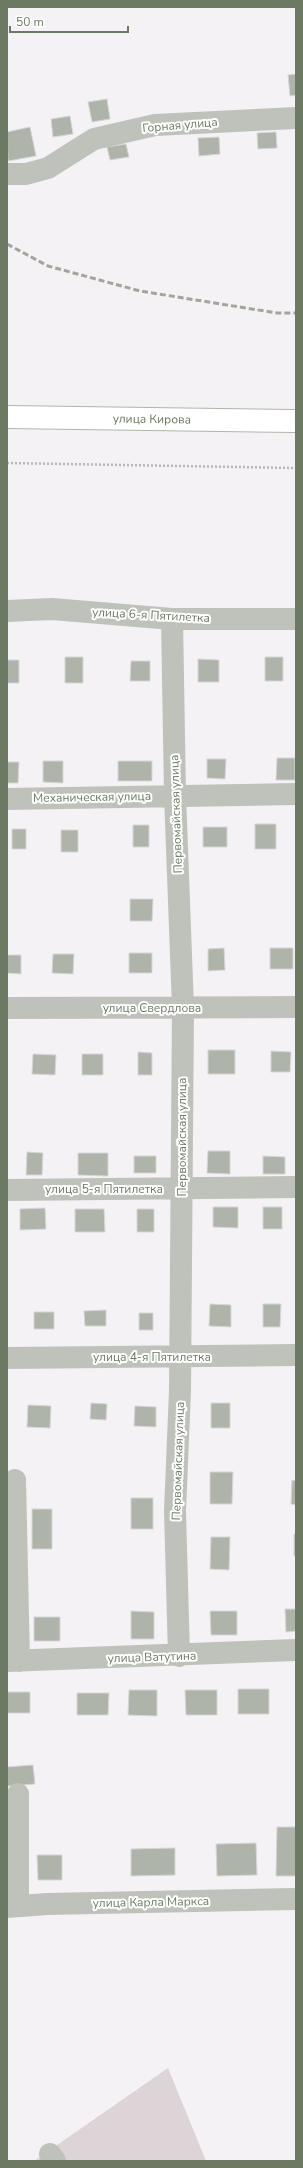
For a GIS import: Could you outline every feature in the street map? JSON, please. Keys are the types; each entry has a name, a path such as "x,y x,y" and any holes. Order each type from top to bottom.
{"main road":[{"name":"улица Кирова","path":"7,417 296,420"}],"street":[{"name":"Горная улица","path":"17,174 48,168 94,138 155,125 296,118"},
{"name":"улица 6-я Пятилетка","path":"7,611 52,608 172,619 296,619"},
{"name":"Первомайская улица","path":"172,619 175,795 183,1008 180,1357 176,1511 178,1656"},
{"name":"Механическая улица","path":"7,799 296,794"},
{"name":"улица Свердлова","path":"7,1008 296,1007"},
{"name":"улица 5-я Пятилетка","path":"7,1190 296,1187"},
{"name":"улица 4-я Пятилетка","path":"7,1358 296,1355"},
{"path":"13,1661 15,1480"},
{"name":"улица Ватутина","path":"13,1661 178,1656 296,1650"},
{"path":"12,1906 18,1794"},
{"name":"улица Карла Маркса","path":"12,1906 296,1900"}],"path":[{"path":"7,463 296,468"}],"shaded area":[{"path":"168,2068 206,2161 34,2161"}],"building":[{"path":"296,74 296,95 290,96 288,75"},
{"path":"107,99 110,119 92,122 88,102"},
{"path":"70,116 73,134 53,137 51,119"},
{"path":"30,127 36,156 8,161 7,132"},
{"path":"276,132 277,148 258,149 257,133"},
{"path":"219,137 220,154 199,156 198,138"},
{"path":"126,144 129,157 110,160 107,147"},
{"path":"65,657 83,657 83,683 65,683"},
{"path":"265,657 283,657 283,681 265,681"},
{"path":"198,659 219,660 219,682 198,682"},
{"path":"7,660 19,660 19,683 7,683"},
{"path":"131,661 150,661 150,681 130,681"},
{"path":"277,758 295,758 295,780 276,780"},
{"path":"207,759 226,759 225,779 207,778"},
{"path":"43,761 63,761 63,783 43,782"},
{"path":"118,761 152,761 152,781 118,781"},
{"path":"7,762 19,762 18,783 7,783"},
{"path":"255,824 276,824 276,849 255,849"},
{"path":"133,825 149,825 149,847 133,847"},
{"path":"203,827 227,827 227,847 203,847"},
{"path":"12,829 26,829 26,849 12,849"},
{"path":"61,830 78,830 78,852 61,852"},
{"path":"130,899 153,899 152,921 130,921"},
{"path":"224,948 225,970 208,971 208,949"},
{"path":"270,948 293,948 293,969 270,969"},
{"path":"129,953 152,953 152,973 129,973"},
{"path":"53,954 74,954 73,974 52,973"},
{"path":"7,955 21,955 21,974 7,973"},
{"path":"208,1050 235,1050 235,1074 208,1074"},
{"path":"271,1051 291,1052 290,1072 271,1072"},
{"path":"138,1052 152,1053 152,1075 138,1075"},
{"path":"33,1054 56,1055 55,1075 32,1074"},
{"path":"82,1054 103,1054 103,1075 82,1075"},
{"path":"208,1151 230,1151 230,1174 207,1173"},
{"path":"27,1152 43,1153 42,1175 26,1175"},
{"path":"78,1153 108,1153 108,1176 78,1175"},
{"path":"134,1156 156,1156 156,1173 134,1173"},
{"path":"263,1156 285,1157 285,1174 263,1174"},
{"path":"213,1207 238,1207 238,1228 213,1227"},
{"path":"263,1207 282,1207 282,1229 263,1229"},
{"path":"45,1208 46,1229 20,1230 20,1209"},
{"path":"75,1209 104,1209 105,1232 75,1232"},
{"path":"137,1209 154,1209 154,1232 137,1232"},
{"path":"210,1304 231,1305 231,1327 209,1326"},
{"path":"263,1304 281,1304 280,1327 263,1327"},
{"path":"106,1310 106,1326 85,1326 84,1311"},
{"path":"34,1312 54,1312 54,1329 34,1329"},
{"path":"139,1313 153,1313 153,1330 139,1330"},
{"path":"91,1403 107,1404 106,1420 90,1419"},
{"path":"211,1403 230,1403 230,1428 211,1428"},
{"path":"28,1405 51,1406 50,1428 27,1427"},
{"path":"135,1406 156,1407 156,1427 134,1426"},
{"path":"210,1472 233,1472 232,1504 210,1504"},
{"path":"292,1480 296,1481 296,1505 291,1504"},
{"path":"131,1498 153,1498 153,1529 131,1529"},
{"path":"32,1509 52,1509 52,1549 32,1549"},
{"path":"294,1534 296,1534 296,1556 294,1556"},
{"path":"211,1537 230,1537 229,1570 210,1569"},
{"path":"285,1609 296,1609 296,1631 286,1632"},
{"path":"131,1611 154,1612 154,1639 131,1639"},
{"path":"210,1611 237,1611 237,1635 211,1635"},
{"path":"34,1617 60,1617 60,1641 34,1641"},
{"path":"238,1689 269,1689 269,1714 238,1714"},
{"path":"129,1690 157,1690 157,1716 128,1715"},
{"path":"185,1690 217,1690 217,1715 186,1715"},
{"path":"7,1692 30,1692 30,1713 7,1713"},
{"path":"77,1693 109,1693 108,1715 77,1715"},
{"path":"33,1765 35,1784 7,1786 7,1767"},
{"path":"277,1827 296,1827 296,1876 276,1876"},
{"path":"256,1843 257,1875 217,1876 216,1844"},
{"path":"175,1848 175,1875 131,1876 131,1849"},
{"path":"37,1855 62,1855 62,1880 38,1880"}],"railway":[{"path":"7,244 48,266 140,291 277,313 296,313"}]}
